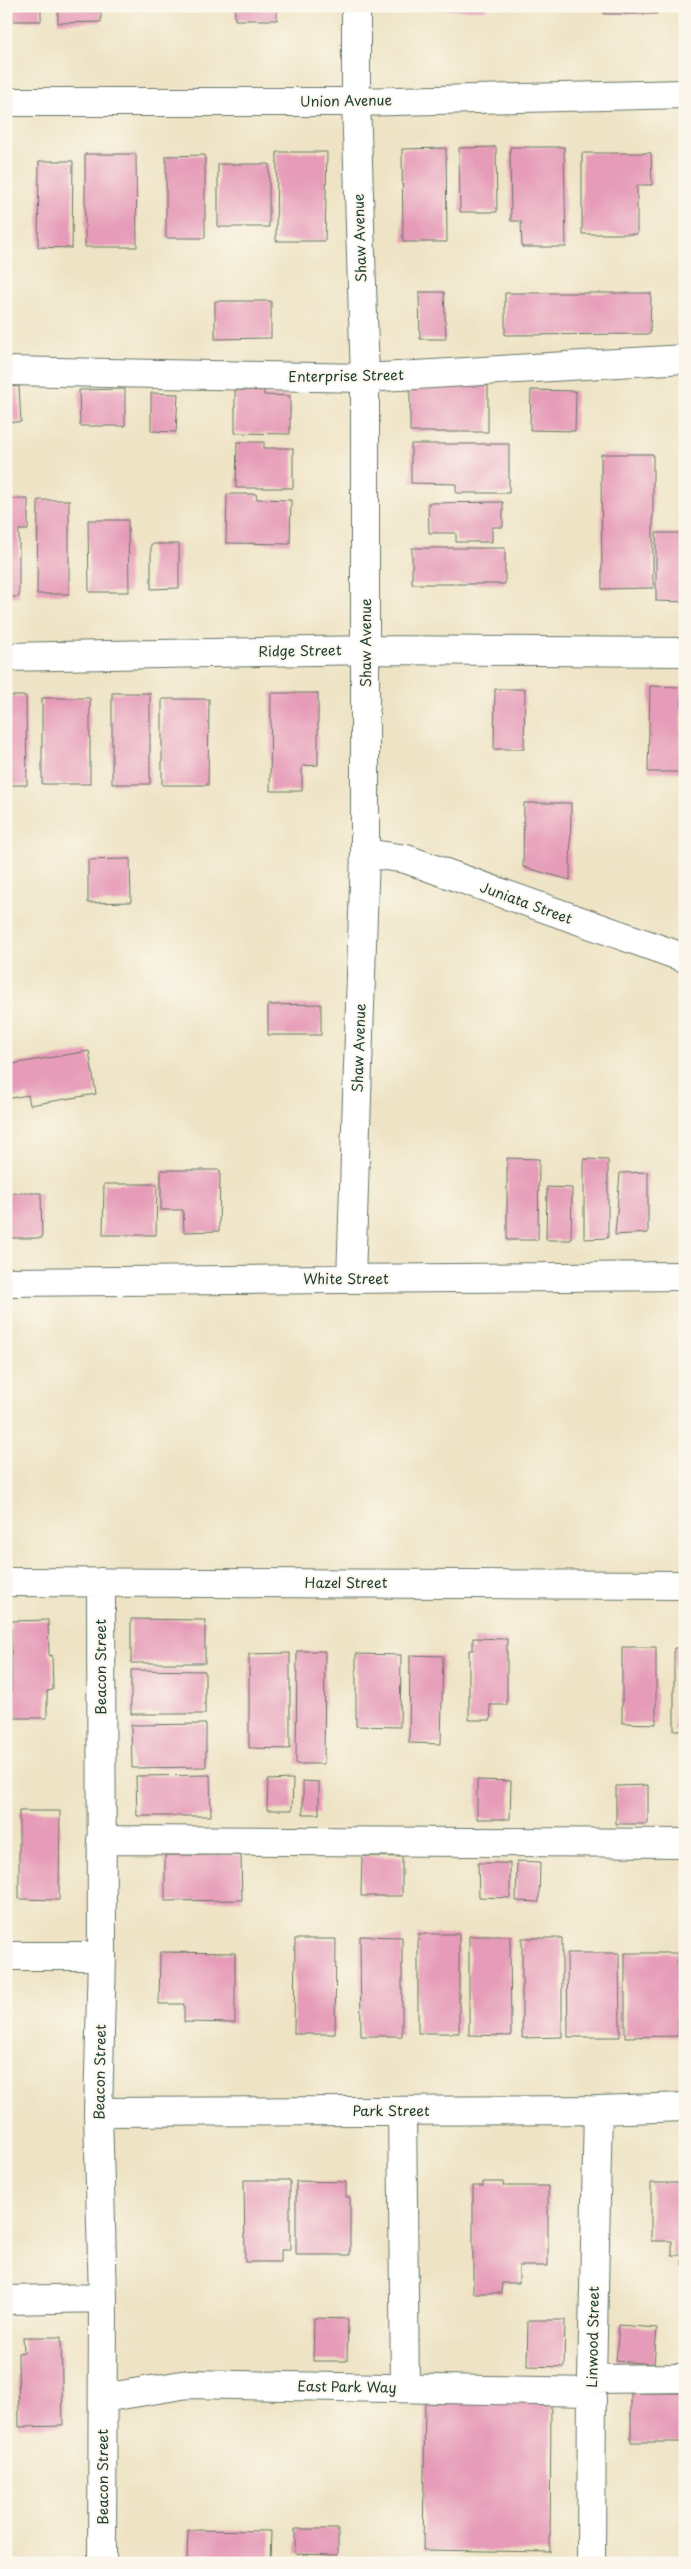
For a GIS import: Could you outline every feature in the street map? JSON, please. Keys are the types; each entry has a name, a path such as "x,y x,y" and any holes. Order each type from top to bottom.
{"street":[{"name":"Shaw Avenue","path":"351,1279 365,853 366,650 365,378 356,102 356,6"},
{"name":"Union Avenue","path":"6,102 356,102 685,94"},
{"name":"Enterprise Street","path":"6,371 365,378 685,358"},
{"name":"Ridge Street","path":"6,657 366,650 685,652"},
{"name":"Juniata Street","path":"365,853 406,859 685,958"},
{"name":"White Street","path":"6,1282 685,1276"},
{"name":"Hazel Street","path":"6,1582 685,1584"},
{"name":"Beacon Street","path":"101,1582 100,1840 102,1956 98,2112 103,2298 102,2563"},
{"path":"100,1840 685,1843"},
{"path":"6,1956 102,1956"},
{"name":"Park Street","path":"98,2112 685,2108"},
{"name":"Linwood Street","path":"591,2563 592,2385 598,2110"},
{"path":"402,2111 405,2388"},
{"path":"6,2300 103,2298"},
{"name":"East Park Way","path":"103,2398 188,2384 405,2388 592,2385 685,2378"}],"building":[{"path":"6,6 41,6 41,21 6,21"},
{"path":"58,6 101,6 101,22 58,23"},
{"path":"235,6 277,6 277,20 235,20"},
{"path":"435,6 486,6 486,10 435,10"},
{"path":"507,6 548,6 548,8 507,8"},
{"path":"558,6 599,6 599,9 558,8"},
{"path":"604,6 657,6 657,14 604,14"},
{"path":"496,147 497,212 460,212 459,148"},
{"path":"510,147 564,147 566,247 522,247 521,221 511,221"},
{"path":"446,148 447,242 403,242 402,149"},
{"path":"277,152 327,152 325,241 276,241"},
{"path":"582,153 651,153 652,185 637,185 637,234 582,234"},
{"path":"85,154 136,154 137,247 85,247"},
{"path":"205,155 205,238 166,238 166,156"},
{"path":"39,161 73,161 72,248 38,247"},
{"path":"218,164 269,164 269,227 218,227"},
{"path":"419,292 444,292 446,339 420,339"},
{"path":"505,293 651,293 650,334 505,335"},
{"path":"215,301 271,301 271,338 215,339"},
{"path":"410,385 488,385 488,432 410,432"},
{"path":"19,386 21,422 6,422 6,387"},
{"path":"125,389 125,426 80,426 79,390"},
{"path":"235,390 264,390 264,395 290,396 290,434 235,433"},
{"path":"531,390 576,391 575,431 530,430"},
{"path":"151,393 178,394 176,432 151,431"},
{"path":"237,442 264,442 264,448 293,448 293,488 236,488"},
{"path":"411,444 509,444 509,493 456,493 456,484 411,483"},
{"path":"601,454 653,454 653,588 602,589"},
{"path":"227,494 256,494 257,499 291,500 290,544 226,543"},
{"path":"6,499 28,499 28,530 19,530 19,597 6,597"},
{"path":"38,500 69,500 69,594 37,594"},
{"path":"503,502 503,527 492,527 492,542 456,542 456,533 429,533 428,503"},
{"path":"88,520 128,520 129,592 89,592"},
{"path":"656,533 683,533 685,602 656,601"},
{"path":"151,544 179,544 179,588 151,589"},
{"path":"412,548 505,548 505,584 412,584"},
{"path":"650,686 682,687 681,772 648,772"},
{"path":"495,689 525,689 524,749 494,749"},
{"path":"112,693 150,693 150,784 112,784"},
{"path":"271,693 318,693 318,765 302,766 302,791 270,791"},
{"path":"6,696 26,696 27,785 6,785"},
{"path":"42,698 90,698 90,784 42,784"},
{"path":"162,699 209,699 208,785 162,785"},
{"path":"524,803 571,803 570,880 523,867"},
{"path":"130,859 131,902 88,903 88,860"},
{"path":"321,1004 321,1035 268,1035 268,1005"},
{"path":"89,1051 96,1094 30,1105 28,1095 6,1099 6,1065"},
{"path":"507,1158 539,1159 538,1240 507,1240"},
{"path":"584,1159 608,1160 608,1238 584,1239"},
{"path":"161,1170 220,1170 219,1231 184,1232 183,1210 161,1210"},
{"path":"648,1172 648,1233 615,1235 620,1173"},
{"path":"104,1184 157,1184 156,1235 103,1235"},
{"path":"547,1187 572,1188 571,1240 546,1240"},
{"path":"6,1193 41,1193 42,1238 6,1238"},
{"path":"131,1619 205,1620 205,1663 131,1663"},
{"path":"48,1620 49,1656 52,1655 53,1690 47,1691 47,1718 11,1718 11,1621"},
{"path":"473,1638 507,1639 507,1705 490,1705 491,1720 469,1720 469,1650 473,1650"},
{"path":"622,1647 656,1647 656,1724 622,1723"},
{"path":"674,1648 685,1648 685,1730 674,1730"},
{"path":"297,1651 325,1651 324,1764 296,1764"},
{"path":"290,1653 290,1749 249,1748 249,1654"},
{"path":"356,1654 401,1655 400,1727 356,1726"},
{"path":"410,1655 443,1656 441,1744 409,1743"},
{"path":"131,1670 205,1671 205,1714 131,1714"},
{"path":"206,1724 206,1767 132,1768 131,1725"},
{"path":"210,1775 211,1816 137,1816 136,1776"},
{"path":"293,1779 292,1810 267,1810 268,1780"},
{"path":"477,1780 511,1781 510,1819 477,1819"},
{"path":"303,1781 319,1782 319,1814 303,1814"},
{"path":"648,1785 648,1824 616,1824 616,1786"},
{"path":"19,1811 60,1811 59,1900 19,1899"},
{"path":"165,1855 241,1855 242,1900 165,1901"},
{"path":"362,1856 402,1857 402,1896 361,1896"},
{"path":"517,1861 540,1862 539,1902 516,1901"},
{"path":"478,1863 510,1863 510,1898 479,1897"},
{"path":"418,1934 459,1934 459,2033 418,2033"},
{"path":"360,1936 402,1937 402,2036 361,2036"},
{"path":"469,1936 510,1936 511,2036 469,2035"},
{"path":"522,1938 562,1938 562,2037 522,2038"},
{"path":"295,1939 336,1939 335,2034 294,2034"},
{"path":"160,1952 235,1953 235,2023 184,2022 184,2004 159,2004"},
{"path":"567,1953 619,1953 620,2037 568,2037"},
{"path":"625,1953 677,1953 678,2036 625,2037"},
{"path":"244,2180 290,2180 290,2250 281,2250 281,2262 245,2262"},
{"path":"296,2181 346,2182 346,2197 350,2197 350,2255 296,2255"},
{"path":"483,2182 504,2182 503,2186 548,2186 548,2266 519,2266 519,2283 502,2283 501,2293 473,2293 473,2186 483,2186"},
{"path":"651,2183 685,2183 685,2265 682,2265 682,2255 672,2255 672,2241 651,2241"},
{"path":"314,2318 348,2319 347,2361 313,2361"},
{"path":"528,2320 565,2320 564,2367 527,2366"},
{"path":"619,2325 657,2328 654,2364 616,2361"},
{"path":"23,2337 61,2337 63,2426 19,2427 18,2353 24,2352"},
{"path":"631,2393 685,2393 685,2442 631,2442"},
{"path":"425,2400 551,2401 550,2552 423,2550"},
{"path":"295,2529 338,2529 338,2555 295,2554"},
{"path":"188,2530 271,2531 270,2563 187,2563"}]}
